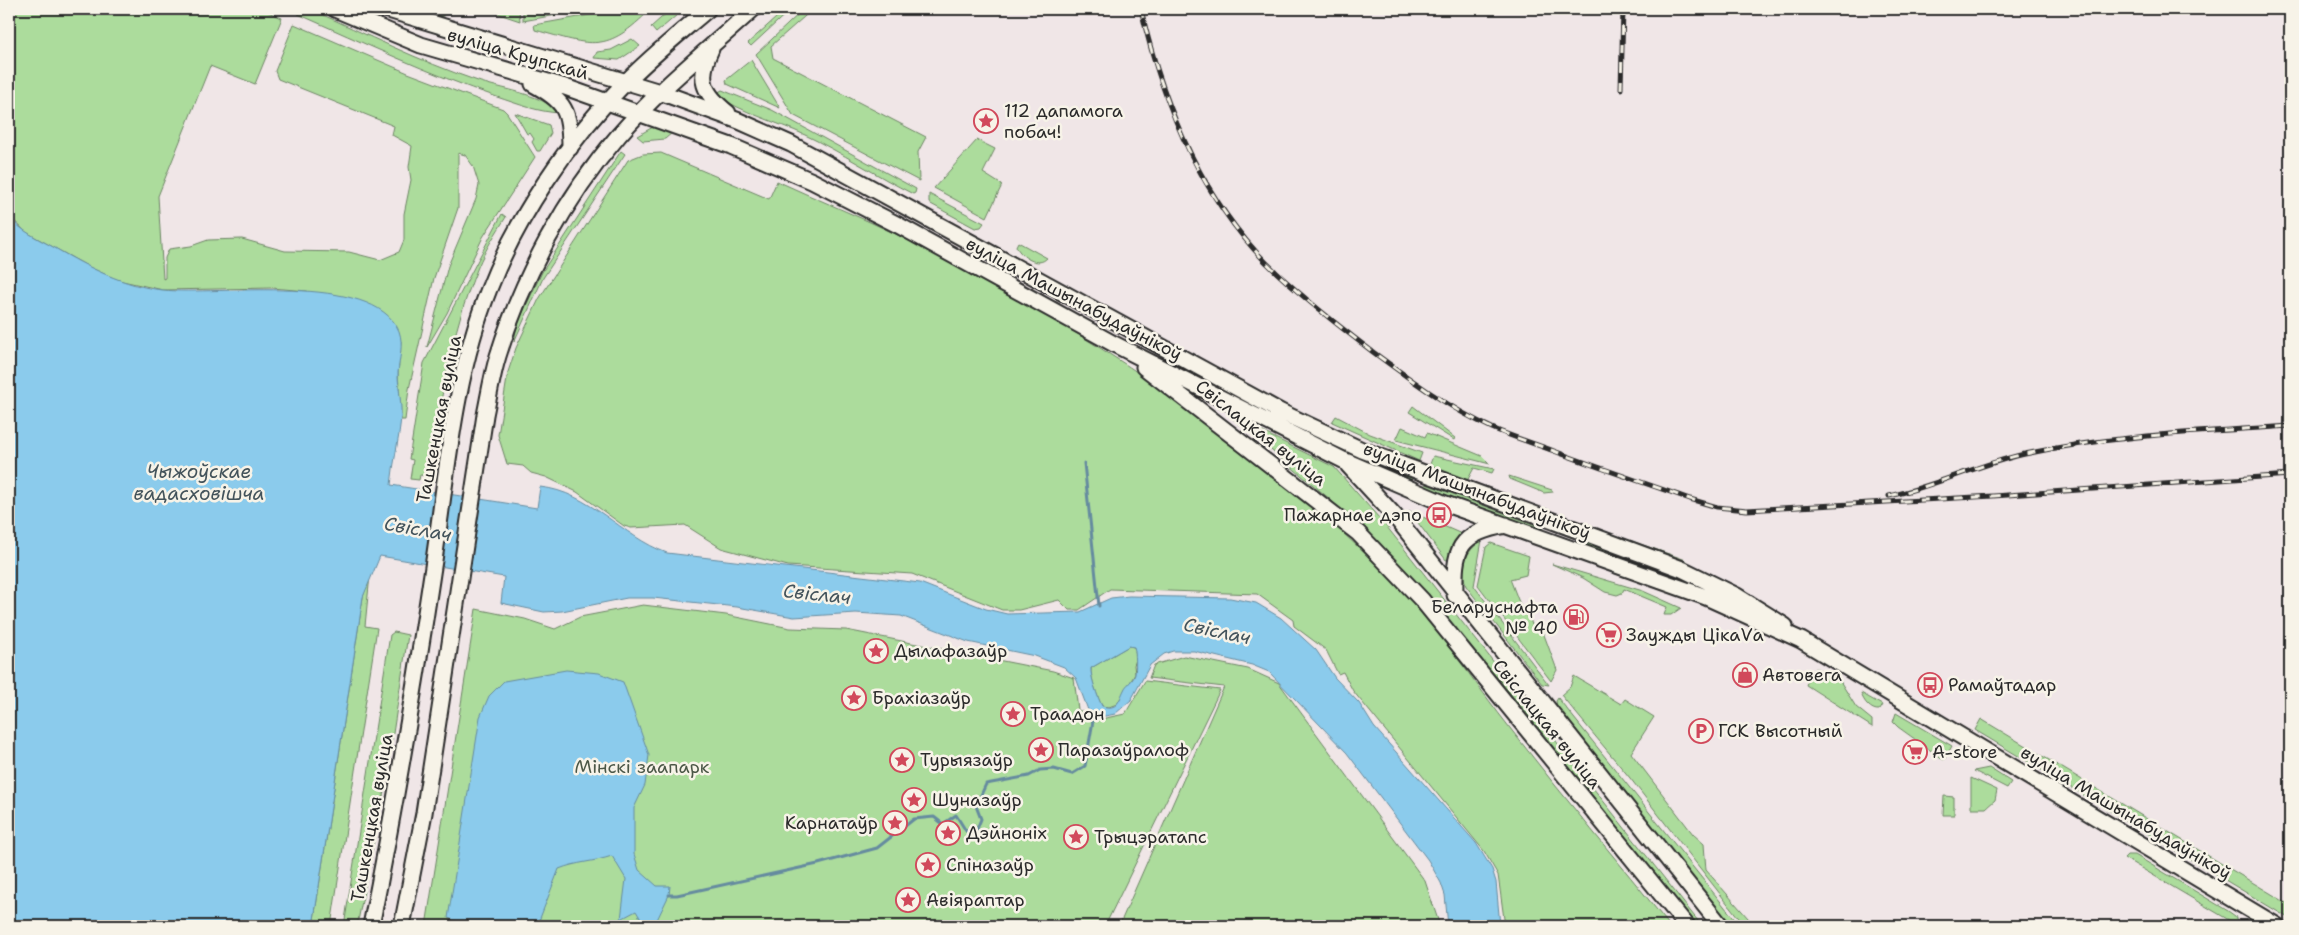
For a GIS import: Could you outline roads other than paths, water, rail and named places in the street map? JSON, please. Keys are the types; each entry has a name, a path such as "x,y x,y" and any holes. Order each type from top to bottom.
{"main road":[{"name":"вуліца Крупскай","path":"335,9 421,45 608,101"},
{"name":"вуліца Крупскай","path":"385,9 626,81"},
{"name":"Ташкенцкая вуліца","path":"371,926 393,816 464,366 489,288 525,218 570,148 626,81 708,9"},
{"path":"402,926 424,813 477,468 497,357 515,307 552,232 573,198 619,135 660,92 753,9"},
{"path":"712,46 705,63 706,89 712,100 739,121"},
{"path":"516,74 547,92 564,107 569,121 570,148"},
{"name":"вуліца Машынабудаўнікоў","path":"626,81 739,121 791,144 1281,412 1362,450 1682,569 1751,604 1780,622 1801,640"},
{"name":"вуліца Машынабудаўнікоў","path":"608,101 732,146 816,183 898,225 1114,344 1343,460 1436,500 1706,597 1801,640 2277,926"},
{"path":"816,183 822,178 871,195 891,198"},
{"name":"Свіслацкая вуліца","path":"1114,344 1358,533 1422,600 1687,926"},
{"name":"Свіслацкая вуліца","path":"1281,412 1343,460 1394,515 1721,926"},
{"path":"1456,595 1456,556 1463,544 1475,533 1488,528 1506,525"}],"water":[{"name":"Чыжоўскае вадасховішча","path":"9,216 36,238 94,269 134,285 163,290 292,290 328,293 359,300 384,312 399,331 401,342 398,373 401,418 391,485 537,508 540,487 574,497 635,536 667,553 920,583 986,609 1007,614 1080,612 1111,598 1129,596 1230,598 1256,603 1281,618 1316,650 1335,678 1359,703 1374,727 1476,843 1492,869 1496,882 1500,926 1448,926 1445,895 1441,883 1428,860 1347,753 1269,672 1252,665 1194,651 1173,651 1164,654 1150,665 1131,700 1115,714 1100,717 1088,710 1076,678 1064,667 1035,656 968,642 901,616 856,613 794,617 737,607 653,598 627,598 562,611 544,612 501,603 504,577 380,556 363,597 313,926 53,926 33,924 9,926","holes":["1129,646 1134,647 1136,661 1132,681 1125,688 1115,706 1102,706 1096,693 1091,668"]},
{"path":"566,670 599,673 623,682 649,755 645,785 634,808 634,854 639,870 657,886 670,886 669,895 654,926 645,926 636,911 621,919 626,879 612,856 559,869 537,926 481,926 470,925 448,918 480,717 489,696 504,681"}],"waterway":[{"path":"1084,463 1099,606"},
{"path":"669,895 677,895 818,864 877,848 914,819 934,817 943,824 956,815 966,831 975,834 981,819 976,806 986,784 1029,776 1040,770 1054,769 1072,774 1085,766 1093,721"}],"railway":[{"path":"1141,9 1161,81 1189,151 1227,216 1251,246 1300,294 1373,352 1445,403 1500,431 1690,499 1717,507 1747,510 1993,496 2290,475"},
{"path":"1621,89 1623,9"},
{"path":"1889,496 1907,492 2012,457 2062,447 2127,438 2290,426"}],"place":[{"name":"112 дапамога побач!","path":"986,121"},
{"name":"Пажарнае дэпо","path":"1439,515"},
{"name":"Беларуснафта № 40","path":"1576,617"},
{"name":"Заужды ЦікаVа","path":"1609,635"},
{"name":"Дылафазаўр","path":"876,651"},
{"name":"Автовега","path":"1745,675"},
{"name":"Рамаўтадар","path":"1930,685"},
{"name":"Брахіазаўр","path":"854,698"},
{"name":"Траадон","path":"1013,714"},
{"name":"ГСК Высотный","path":"1701,731"},
{"name":"Паразаўралоф","path":"1041,750"},
{"name":"А-store","path":"1915,752"},
{"name":"Турыязаўр","path":"902,760"},
{"name":"Шуназаўр","path":"914,800"},
{"name":"Карнатаўр","path":"895,823"},
{"name":"Дэйноніх","path":"948,833"},
{"name":"Трыцэратапс","path":"1076,837"},
{"name":"Спіназаўр","path":"928,865"},
{"name":"Авіяраптар","path":"908,900"}],"water label":[{"name":"Свіслач","path":"418,529"},
{"name":"Свіслач","path":"817,594"},
{"name":"Свіслач","path":"1217,631"}],"park label":[{"name":"Мінскі заапарк","path":"642,767"}]}
